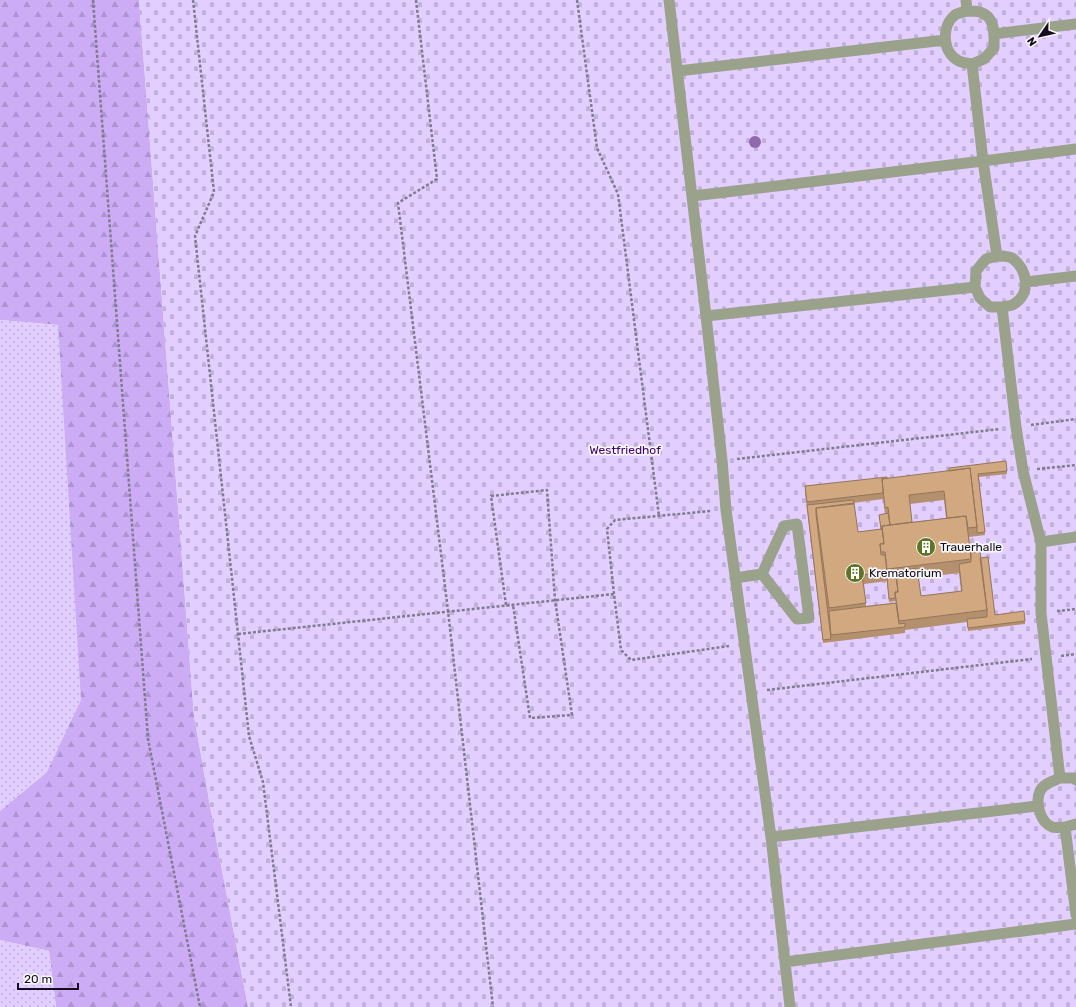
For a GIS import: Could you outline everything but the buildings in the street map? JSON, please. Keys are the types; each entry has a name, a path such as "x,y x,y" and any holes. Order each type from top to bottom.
{"lane":[{"path":"669,0 693,196 722,460 726,510 771,837 790,1007"},
{"path":"967,5 981,12 992,22 994,34 994,48 984,59 972,64 959,61 948,51 946,26 955,15 967,5"},
{"path":"994,34 1076,24"},
{"path":"678,71 946,40"},
{"path":"972,64 983,162 997,256"},
{"path":"693,196 983,162 1076,148"},
{"path":"997,256 1011,257 1022,268 1026,282 1024,293 1014,304 1002,307 990,307 980,298 975,287 976,270 986,259 997,256"},
{"path":"1026,282 1076,276"},
{"path":"706,316 975,287"},
{"path":"1002,307 1016,427 1023,471 1041,542 1041,613 1060,778"},
{"path":"797,524 809,618 797,619 762,574 784,526 797,524"},
{"path":"1041,542 1076,538"},
{"path":"735,578 762,574"},
{"path":"1076,780 1073,778 1060,778 1050,782 1040,791 1037,806 1042,818 1052,827 1065,827 1076,824"},
{"path":"771,837 1037,806"},
{"path":"1065,827 1076,915"},
{"path":"784,962 1076,924"}],"path":[{"path":"93,0 148,739 200,1007"},
{"path":"193,0 214,192 196,236 249,736 263,782 291,1007"},
{"path":"416,0 437,179 398,203 448,611 492,1007"},
{"path":"577,0 597,148 618,194 659,516"},
{"path":"722,460 1076,419"},
{"path":"1023,471 1076,465"},
{"path":"506,605 491,496 547,490 555,600 572,715 530,718 513,605"},
{"path":"726,510 616,520 607,529 621,650 631,660 744,644"},
{"path":"238,634 614,594"},
{"path":"750,692 1046,658"}],"green space":[{"path":"0,0 139,0 194,716 248,1007 56,1007 49,951 0,940 0,811 47,772 58,325 0,320"},
{"name":"Westfriedhof","path":"139,0 1076,0 1076,1007 248,1007 194,716"},
{"path":"0,320 58,325 81,700 47,772 0,811"},
{"path":"0,940 49,951 56,1007 0,1007"}],"place":[{"name":"Trauerhalle","path":"926,547"},
{"name":"Krematorium","path":"855,573"}]}
